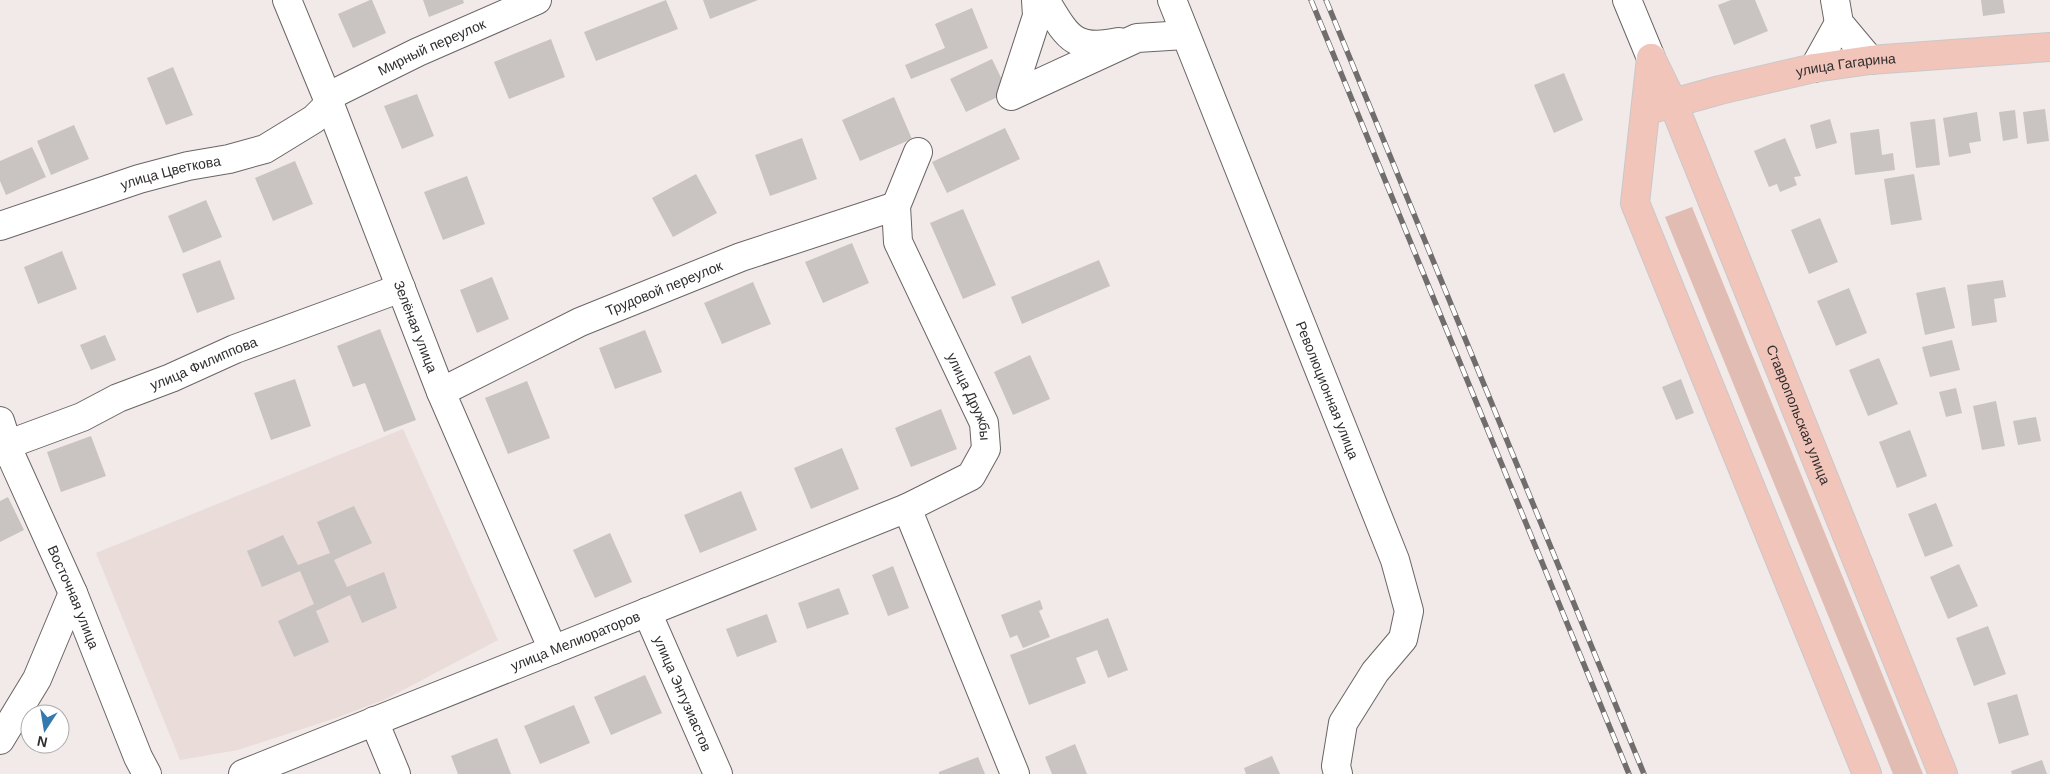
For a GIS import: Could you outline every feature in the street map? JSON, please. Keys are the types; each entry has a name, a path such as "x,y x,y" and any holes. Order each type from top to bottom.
{"main road":[{"name":"улица Гагарина","path":"1646,111 1720,90 1814,68 1870,60 2050,47"},
{"name":"Ставропольская улица","path":"1651,58 1673,103 1943,774"},
{"name":"Ставропольская улица","path":"1651,58 1635,203 1867,774"}],"street":[{"name":"Зелёная улица","path":"287,0 328,100 441,392 553,650"},
{"name":"Мирный переулок","path":"328,100 418,52 537,0"},
{"path":"1036,0 1037,16 1011,96 1137,38"},
{"path":"1045,0 1074,41 1097,47 1137,38 1185,35"},
{"name":"Революционная улица","path":"1172,0 1395,560 1409,611 1403,639 1375,672 1343,723 1336,766 1338,774"},
{"name":"Ставропольская улица","path":"1627,0 1651,58"},
{"path":"1837,11 1870,60"},
{"path":"1814,68 1837,11"},
{"name":"улица Цветкова","path":"0,226 139,179 265,149 314,119 328,100"},
{"name":"улица Дружбы","path":"907,508 970,476 986,449 984,423 898,242 896,206 918,152"},
{"name":"Трудовой переулок","path":"441,392 580,322 741,257 896,206"},
{"name":"улица Филиппова","path":"4,432 82,417 118,398 171,378 235,349 401,288"},
{"name":"Восточная улица","path":"4,432 12,458 73,593 138,757 147,774"},
{"path":"907,508 1015,774"},
{"name":"улица Мелиораторов","path":"243,774 907,508"},
{"path":"0,740 37,679 73,593"},
{"name":"улица Энтузиастов","path":"648,612 718,774"},
{"path":"0,707 19,696 37,679"},
{"path":"374,721 396,774"}],"shaded area":[{"path":"1692,207 1923,774 1893,774 1665,217"},
{"path":"403,429 498,640 386,699 336,718 238,750 180,760 96,553"}],"building":[{"path":"372,0 386,33 353,48 338,14"},
{"path":"423,0 463,0 464,3 429,17"},
{"path":"666,0 678,29 596,61 584,32"},
{"path":"703,0 758,0 710,19"},
{"path":"1731,0 1755,0 1768,31 1734,45 1718,5"},
{"path":"1981,0 2003,0 2005,13 1983,16"},
{"path":"972,8 988,48 911,79 905,65 945,48 935,24"},
{"path":"551,39 565,77 509,99 494,62"},
{"path":"992,59 1008,92 966,112 950,79"},
{"path":"173,67 193,115 166,125 147,78"},
{"path":"1564,73 1583,120 1554,133 1534,85"},
{"path":"417,94 434,136 402,149 384,106"},
{"path":"894,97 912,139 860,161 842,120"},
{"path":"2045,109 2049,141 2027,144 2023,112"},
{"path":"2015,110 2018,138 2003,141 1999,112"},
{"path":"1977,112 1981,141 1969,143 1971,153 1949,157 1943,118"},
{"path":"1830,119 1837,143 1816,149 1810,125"},
{"path":"1935,119 1940,165 1916,168 1910,122"},
{"path":"74,125 89,159 51,175 37,141"},
{"path":"1005,128 1020,159 947,193 932,162"},
{"path":"1879,129 1882,155 1893,153 1895,170 1855,175 1850,133"},
{"path":"802,138 817,179 770,196 755,155"},
{"path":"1785,138 1801,176 1794,177 1797,185 1780,192 1777,184 1769,187 1754,151"},
{"path":"32,147 46,177 6,195 0,181 0,161"},
{"path":"295,161 313,204 273,221 255,178"},
{"path":"696,174 717,213 673,237 652,198"},
{"path":"1914,174 1922,220 1891,225 1884,179"},
{"path":"467,176 485,224 443,240 424,192"},
{"path":"206,200 222,237 183,253 168,216"},
{"path":"963,209 996,285 963,299 930,223"},
{"path":"1820,218 1838,262 1809,274 1791,230"},
{"path":"852,243 869,283 823,303 805,262"},
{"path":"62,251 77,289 38,304 24,267"},
{"path":"220,260 235,299 197,313 182,274"},
{"path":"1099,260 1110,286 1022,324 1011,297"},
{"path":"492,277 509,319 477,333 460,290"},
{"path":"2003,280 2006,297 1994,299 1997,322 1972,326 1967,285"},
{"path":"753,282 771,324 722,344 704,303"},
{"path":"1945,287 1955,328 1925,335 1916,293"},
{"path":"1849,288 1867,333 1836,346 1817,301"},
{"path":"380,329 416,420 384,432 365,383 353,387 337,346"},
{"path":"645,330 662,372 615,389 599,348"},
{"path":"105,335 116,360 91,370 80,345"},
{"path":"1952,340 1960,370 1930,377 1922,347"},
{"path":"1030,355 1050,399 1013,415 994,372"},
{"path":"1879,358 1898,404 1868,416 1849,370"},
{"path":"295,379 311,426 271,440 254,393"},
{"path":"1681,379 1694,413 1676,420 1662,387"},
{"path":"527,381 550,438 508,454 485,398"},
{"path":"1956,388 1962,413 1946,417 1939,392"},
{"path":"1996,401 2005,446 1982,450 1973,406"},
{"path":"941,409 957,449 911,467 895,428"},
{"path":"2036,417 2041,441 2018,445 2013,421"},
{"path":"1910,430 1927,476 1897,488 1879,442"},
{"path":"91,436 106,476 61,492 47,452"},
{"path":"842,448 859,489 811,509 794,468"},
{"path":"741,491 757,530 700,553 684,515"},
{"path":"8,497 24,530 0,542 0,501"},
{"path":"1936,503 1953,546 1925,557 1908,514"},
{"path":"354,506 372,543 334,560 347,587 384,572 397,608 362,623 350,595 316,611 329,642 294,657 278,621 314,604 300,571 262,587 247,551 283,535 298,565 330,553 317,522"},
{"path":"610,533 632,582 595,598 573,550"},
{"path":"1959,564 1978,606 1948,619 1930,577"},
{"path":"893,566 909,608 888,616 872,575"},
{"path":"839,588 849,614 807,629 798,603"},
{"path":"1040,600 1043,609 1039,611 1050,637 1023,648 1017,635 1010,638 1001,615"},
{"path":"767,614 777,642 737,657 726,629"},
{"path":"1108,618 1128,670 1108,678 1097,650 1076,658 1086,683 1029,705 1010,655"},
{"path":"1988,626 2006,674 1974,686 1956,638"},
{"path":"645,675 662,713 611,735 594,697"},
{"path":"2017,694 2029,735 1999,744 1987,703"},
{"path":"574,705 590,743 540,764 524,726"},
{"path":"497,738 511,774 458,774 451,756"},
{"path":"1075,744 1087,774 1052,774 1045,757"},
{"path":"1272,756 1280,774 1246,774 1244,768"},
{"path":"978,757 985,774 939,774 939,772"},
{"path":"2042,760 2047,774 2012,774 2011,771"}],"railway":[{"path":"1311,0 1629,774"},
{"path":"1326,0 1644,774"}]}
